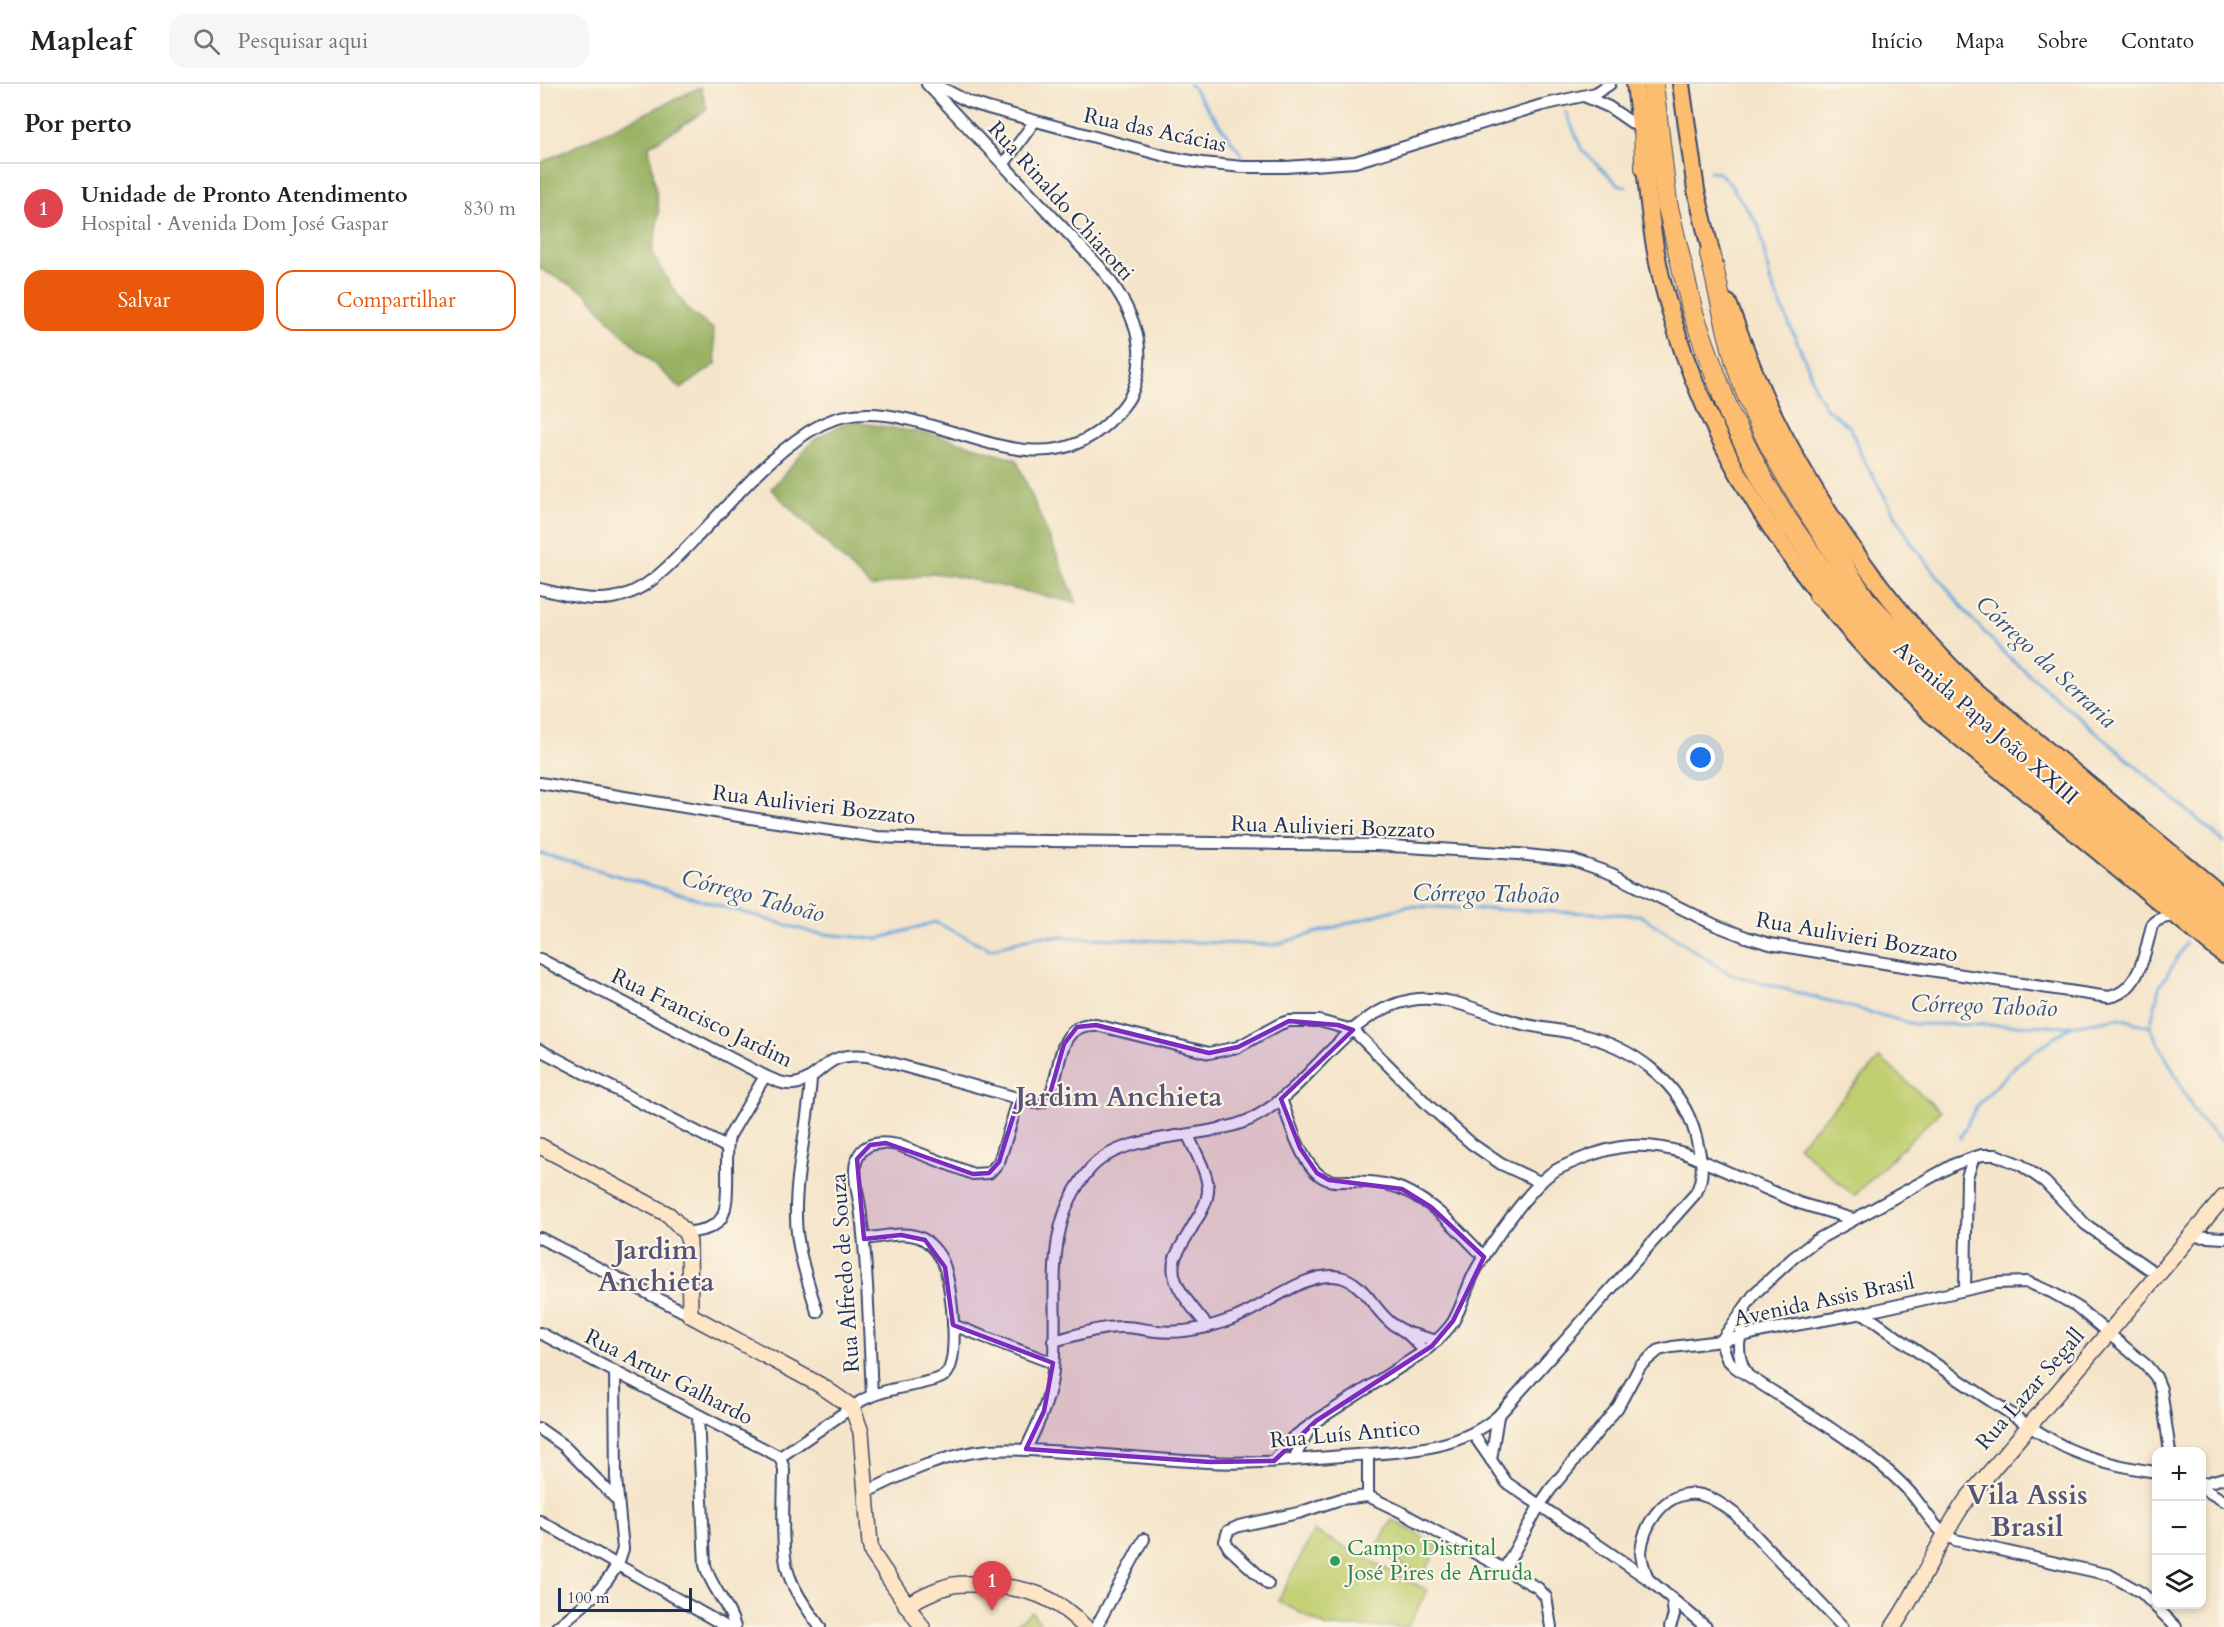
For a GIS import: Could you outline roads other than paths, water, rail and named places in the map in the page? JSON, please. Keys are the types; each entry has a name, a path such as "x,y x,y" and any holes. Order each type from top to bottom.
{"highway":[{"path":"1643,84 1645,168"},
{"name":"Avenida Papa João XXIII","path":"1653,84 1667,203 1682,273 1699,332 1730,416 1764,482 1798,537 1884,646 1966,723 2132,850 2224,915"},
{"name":"Avenida Papa João XXIII","path":"1666,84 1677,190 1687,249 1709,331 1759,447 1797,514 1827,556 1871,608 1949,688 2132,850 2224,936"},
{"path":"1710,254 1733,351 1742,380 1766,436 1804,506 1871,608"},
{"path":"1819,595 1884,646"}],"main road":[{"name":"Avenida Papa João XXIII","path":"1635,84 1654,242 1665,294 1701,396 1725,450 1748,493 1774,533 1819,595 1888,674 1930,713 2224,956"},
{"name":"Avenida Papa João XXIII","path":"1681,84 1696,190 1710,254 1763,392 1796,459 1843,537 1888,598 1941,658 1971,687 2224,897"}],"street":[{"name":"Rua Rinaldo Chiarotti","path":"540,589 582,597 610,598 629,593 647,584 667,568 774,459 798,439 823,424 842,417 861,414 886,416 916,422 993,445 1044,450 1074,445 1099,432 1118,414 1132,393 1139,374 1140,354 1137,331 1117,289 1100,267 927,84"},
{"name":"Rua das Acácias","path":"934,84 969,102 1138,151 1202,164 1243,167 1286,167 1355,162 1542,105 1596,93 1611,84"},
{"path":"1584,96 1609,107 1641,129"},
{"path":"1003,165 1034,122"},
{"name":"Rua Aulivieri Bozzato","path":"540,783 877,837 1376,845 1518,854 1573,860 1612,874 1715,925 1754,939 1890,964 2108,997 2120,995 2133,981 2141,964 2152,925 2160,918 2177,916"},
{"name":"Rua Francisco Jardim","path":"540,959 765,1076 791,1085 801,1083 835,1060 856,1055 867,1056 1035,1103 1043,1102 1049,1097 1064,1044 1077,1027 1096,1025 1209,1053 1238,1047 1289,1021 1318,1021 1353,1030"},
{"path":"1026,1449 1049,1395 1053,1363 1054,1272 1058,1241 1061,1223 1077,1187 1099,1160 1111,1152 1124,1147 1232,1126 1251,1118 1281,1099 1306,1078 1353,1030 1374,1013 1412,1000 1428,999 1462,1005 1529,1026 1596,1039 1642,1061 1671,1088 1686,1110 1702,1162"},
{"path":"1353,1030 1429,1106 1472,1144 1502,1164 1540,1182"},
{"path":"540,1050 726,1148"},
{"path":"686,1233 716,1225 724,1214 726,1148 734,1126 765,1076"},
{"path":"811,1077 796,1196 796,1218 801,1256 817,1312"},
{"name":"Rua Alfredo de Souza","path":"872,1395 864,1239 855,1166 857,1159 864,1149 878,1143 898,1145 973,1174 989,1173 999,1162 1019,1098"},
{"path":"1281,1099 1300,1148 1309,1165 1317,1173 1329,1180 1387,1184 1402,1189 1431,1207 1454,1226 1484,1257"},
{"path":"1188,1135 1206,1177 1208,1191 1205,1206 1174,1260 1173,1272 1186,1298 1208,1327"},
{"path":"1274,1461 1291,1439 1437,1341 1453,1321 1484,1257 1540,1182 1551,1173 1604,1149 1634,1144 1684,1153 1799,1203 1854,1219"},
{"path":"540,1146 655,1206 679,1223 686,1233 690,1250 690,1315"},
{"path":"2158,1275 2085,1224 2044,1182 2021,1164 1996,1155 1974,1157 1948,1168 1815,1241 1762,1285 1721,1341 1727,1359 1732,1364 1835,1431 1877,1462 1902,1484 1944,1534 1955,1540 2110,1575 2142,1593 2176,1627"},
{"path":"1965,1289 1967,1177 1974,1157"},
{"name":"Rua Luís Antico","path":"865,1493 914,1470 953,1457 988,1450 1026,1449 1210,1462 1274,1461 1368,1454 1449,1444 1473,1434 1498,1416 1696,1193 1701,1183 1702,1162"},
{"path":"1948,1168 1967,1177"},
{"name":"Rua Lazar Segall","path":"1893,1627 1923,1580 1944,1534 1967,1499 2224,1197"},
{"path":"2202,1223 2221,1237"},
{"path":"820,1627 801,1600 788,1574 785,1559 784,1469 780,1457 872,1395 932,1381 945,1375 953,1362 953,1325 945,1267 934,1248 925,1240 913,1235 864,1239"},
{"path":"2191,1236 2221,1237"},
{"path":"540,1238 827,1389 852,1407 860,1425 872,1553 922,1627"},
{"path":"1053,1341 1122,1326 1174,1332 1208,1327 1258,1308 1309,1279 1322,1275 1333,1275 1354,1283 1391,1323 1405,1332 1425,1351"},
{"name":"Avenida Assis Brasil","path":"1505,1568 1539,1506 1618,1407 1637,1371 1649,1357 1659,1350 1721,1341 1863,1313 1996,1283 2027,1282 2051,1292 2076,1306 2146,1365 2156,1377 2161,1389 2169,1447"},
{"path":"1745,1308 1740,1337 1740,1362 1750,1377"},
{"path":"1863,1313 1946,1372 2068,1449 2121,1466 2152,1472"},
{"path":"953,1325 1053,1363"},
{"path":"1405,1332 1437,1341"},
{"name":"Rua Artur Galhardo","path":"540,1333 780,1457"},
{"path":"557,1627 602,1585 617,1565 623,1549 617,1500 615,1372"},
{"path":"698,1416 705,1565 708,1578 729,1610 735,1627"},
{"path":"1491,1460 1498,1416"},
{"path":"1294,1459 1310,1426"},
{"path":"540,1429 564,1446 617,1500"},
{"path":"1473,1434 1507,1483 1648,1579 1706,1627"},
{"path":"1368,1454 1368,1496"},
{"path":"2206,1485 2224,1478"},
{"path":"2206,1489 2224,1500"},
{"path":"1648,1579 1641,1554 1647,1528 1653,1517 1663,1506 1674,1499 1688,1494 1704,1496 1720,1503 1735,1514 1843,1627"},
{"path":"1268,1584 1229,1548 1225,1541 1228,1531 1239,1526 1298,1513 1341,1499 1368,1496 1399,1510 1538,1588 1546,1597 1551,1627"},
{"path":"540,1521 727,1627"},
{"path":"1096,1627 1144,1539"},
{"path":"906,1605 928,1593 954,1585 982,1584 1009,1587 1033,1591 1058,1603 1085,1627"},
{"path":"1670,1627 1674,1615 1672,1599"}],"waterway":[{"path":"1190,84 1244,158"},
{"name":"Córrego da Serraria","path":"1566,112 1582,150 1618,184 1626,187"},
{"name":"Córrego da Serraria","path":"1710,171 1719,173 1727,180 1759,226 1770,280 1808,367 1814,387 1826,408 1850,427 1862,457 1912,544 1969,616 2005,654 2224,842"},
{"name":"Córrego Taboão","path":"540,853 814,933 878,939 935,922 990,949 1037,936 1274,945 1407,906 1640,915 1730,974 1913,1024 2071,1026 2119,1018 2150,1027 2198,1118 2224,1142"},
{"name":"Córrego da Serraria","path":"2150,1027 2159,988 2186,943"},
{"path":"1960,1138 1976,1107 2019,1062 2071,1026"}],"place":[{"name":"Campo Distrital José Pires de Arruda","path":"1335,1561"},
{"name":"Unidade de Pronto Atendimento","path":"992,1611"}],"district":[{"name":"Jardim Anchieta","path":"1119,1097"},
{"name":"Jardim Anchieta","path":"656,1266"},
{"name":"Vila Assis Brasil","path":"2027,1511"}]}
